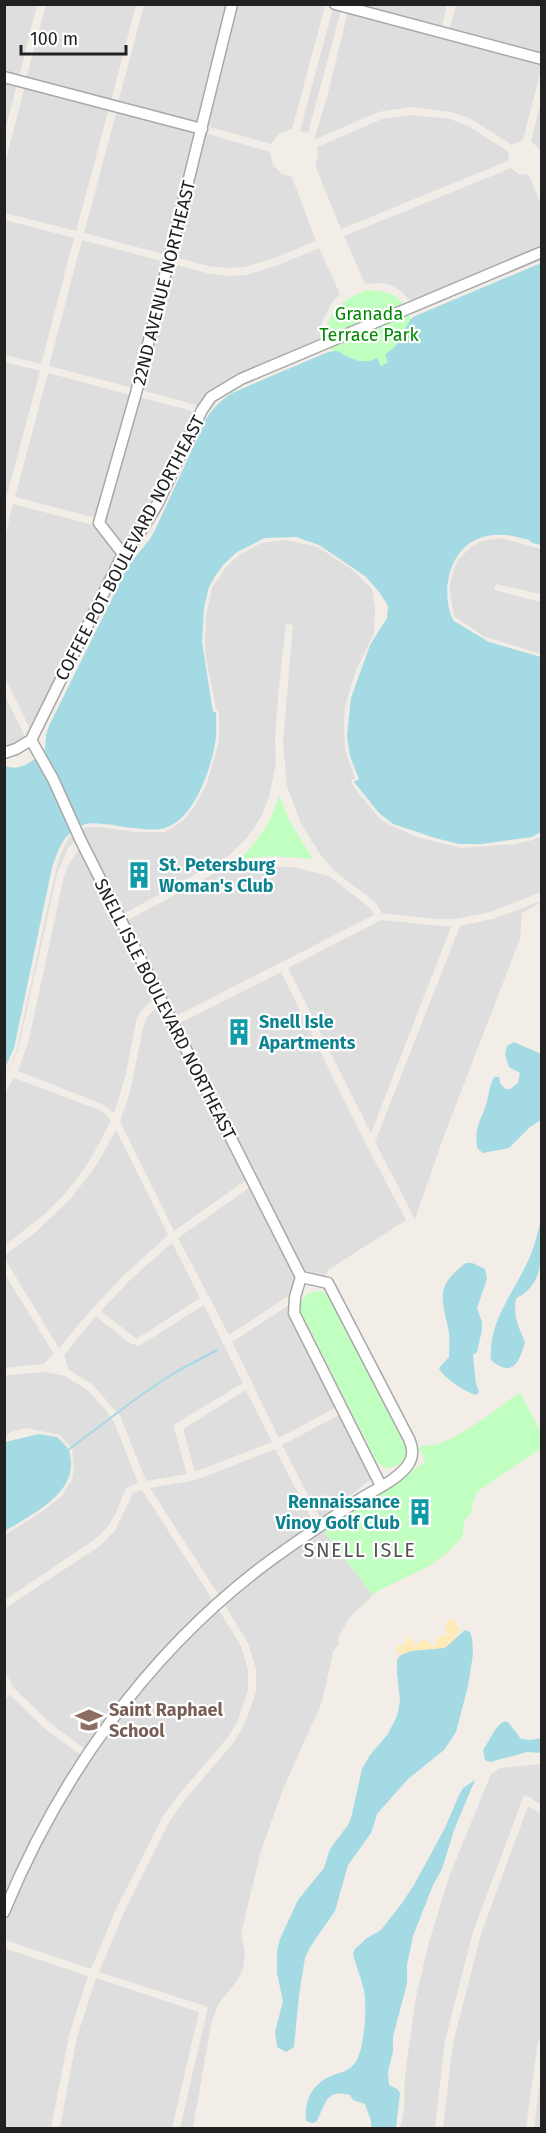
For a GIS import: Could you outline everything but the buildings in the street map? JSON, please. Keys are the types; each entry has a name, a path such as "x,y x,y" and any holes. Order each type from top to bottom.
{"street":[{"name":"22ND AVENUE NORTHEAST","path":"123,554 99,523 136,393 232,4"},
{"path":"335,4 542,59"},
{"path":"4,77 202,129"},
{"name":"COFFEE POT BOULEVARD NORTHEAST","path":"31,740 123,554 146,524 202,410 211,397 241,379 542,252"},
{"path":"4,753 31,740"},
{"name":"SNELL ISLE BOULEVARD NORTHEAST","path":"31,740 53,779 81,841 301,1277"},
{"path":"4,1911 34,1845 71,1779 120,1709 161,1660 219,1603 257,1570 381,1486 408,1465 412,1453 409,1439 328,1283 301,1277 295,1297 294,1313 381,1486"}],"shaded area":[{"path":"320,4 325,6 292,129 280,133 271,144 207,126 236,5"},
{"path":"4,5 37,5 19,77 5,73"},
{"path":"46,5 136,5 111,101 26,79"},
{"path":"144,5 228,5 199,124 118,103"},
{"path":"349,5 447,5 441,29"},
{"path":"456,5 541,5 541,55 449,31"},
{"path":"333,8 339,9 340,14 308,133 300,131"},
{"path":"348,12 541,62 523,140 512,145 471,119 451,112 411,107 378,112 314,140"},
{"path":"5,81 17,84 5,131"},
{"path":"25,86 109,108 76,231 5,213 5,163"},
{"path":"541,101 542,151 531,141"},
{"path":"117,110 197,131 167,255 84,233"},
{"path":"411,115 450,119 468,126 509,152 508,161 341,229 315,165 318,157 317,147 382,119"},
{"path":"205,133 270,152 273,165 282,174 292,177 316,241 272,259 244,267 208,266 175,257"},
{"path":"511,168 519,174 529,175 541,205 541,248 412,302 391,285 365,284 344,236"},
{"path":"5,220 74,238 41,364 5,355"},
{"path":"82,240 165,262 133,388 49,366"},
{"path":"319,248 340,294 333,301 323,319 320,343 200,406 141,390 173,264 226,276 246,275 276,266"},
{"path":"541,256 541,260 412,314 411,311"},
{"path":"5,362 40,371 7,495 4,494"},
{"path":"48,373 131,395 96,518 15,497"},
{"path":"139,397 196,412 153,503 123,548 104,522"},
{"path":"13,504 97,526 118,554 31,731 5,678 5,537"},
{"path":"502,538 541,549 541,594 496,584 494,590 541,602 541,654 483,636 454,616 450,584 459,559 472,546 481,541"},
{"path":"286,540 318,547 354,571 372,589 375,607 374,633 355,673 345,707 345,751 355,778 351,783 381,820 417,837 461,848 515,844 541,836 541,892 491,912 454,919 434,919 382,913 375,902 333,870 301,824 287,786 283,742 293,625 286,624 278,697 276,763 269,797 261,817 249,835 230,855 122,915 80,830 86,827 97,827 136,832 165,832 183,821 192,810 206,786 219,742 219,712 216,709 205,652 206,615 212,588 226,567 239,555 261,543"},
{"path":"4,694 26,739 4,749"},
{"path":"74,834 76,840 68,848 57,874 18,1050 5,1078 17,1049 56,869 69,837"},
{"path":"80,848 155,998 141,1011 136,1021 126,1074 114,1113 102,1104 18,1071 29,1040 64,876"},
{"path":"248,866 293,867 329,876 369,907 374,915 174,1017 126,921 223,869"},
{"path":"541,901 522,913 520,939 445,1133 415,1219 375,1142 460,926 493,919"},
{"path":"381,920 451,927 371,1133 288,968"},
{"path":"281,972 406,1220 328,1270 325,1276 304,1273 178,1024"},
{"path":"159,1005 246,1180 174,1231 120,1121 129,1096 144,1024 148,1016"},
{"path":"14,1078 99,1110 111,1121 89,1162 65,1194 46,1213 5,1245 5,1093"},
{"path":"116,1130 168,1235 124,1275 59,1348 5,1259 5,1255 37,1231 71,1198 96,1166"},
{"path":"250,1187 297,1277 291,1294 229,1335 178,1238"},
{"path":"172,1243 200,1298 137,1339 101,1311 130,1280"},
{"path":"4,1273 54,1354 43,1364 5,1368"},
{"path":"204,1305 243,1383 175,1424 174,1428 187,1474 146,1481 120,1416 93,1385 69,1370 64,1355 96,1316 129,1343 139,1346"},
{"path":"289,1305 291,1314 337,1407 279,1438 232,1342"},
{"path":"44,1372 65,1376 87,1390 105,1409 114,1422 138,1483 126,1488 107,1528 94,1540 5,1600 5,1535 62,1496 72,1480 74,1468 72,1449 60,1435 26,1428 11,1432 5,1437 5,1377"},
{"path":"246,1390 272,1442 195,1472 183,1429"},
{"path":"341,1414 373,1478 320,1518 282,1445"},
{"path":"275,1449 315,1525 220,1597 150,1488 196,1480"},
{"path":"142,1490 214,1602 85,1749 50,1723 13,1687 5,1671 4,1609 100,1546 114,1532 133,1493"},
{"path":"322,1529 373,1595 350,1617 338,1637 339,1644 333,1652 322,1702 283,1789 261,1851 241,1933 245,1955 243,1969 218,2005 211,2024 193,2128 180,2128 208,2007 99,1972 124,1912 169,1822 234,1742 245,1723 256,1692 256,1669 248,1643 224,1604 260,1573"},
{"path":"218,1609 241,1646 248,1670 248,1690 238,1720 228,1737 162,1818 116,1909 91,1969 5,1940 4,1923 19,1887 38,1846 75,1781 123,1711 164,1663"},
{"path":"10,1695 44,1728 81,1755 5,1901 4,1700"},
{"path":"541,1764 541,1805 524,1795 473,1932 445,2041 435,2128 400,2128 416,1997 429,1942 449,1877 491,1774 500,1768"},
{"path":"528,1806 541,1814 542,2029 537,2047 526,2128 443,2128 453,2043 481,1934"},
{"path":"4,1948 88,1976 69,2035 51,2128 5,2128"},
{"path":"96,1978 199,2012 172,2128 60,2128 77,2037"},
{"path":"541,2075 541,2128 534,2128 536,2113"}],"sand":[{"path":"450,1619 454,1620 460,1630 449,1646 401,1655 396,1652 398,1645 405,1645 408,1637 413,1640 414,1646 424,1639 431,1645 435,1645 439,1636 447,1635 445,1624"}],"green space":[{"name":"Granada Terrace Park","path":"368,290 384,292 396,297 408,312 411,320 388,362 381,366 333,352 327,340 327,329 333,313 345,301"},
{"path":"279,795 289,820 313,859 273,856 240,859 264,830 273,814"},
{"path":"321,1291 329,1296 405,1446 404,1459 394,1467 385,1468 377,1462 300,1310 301,1302 306,1296 312,1292"},
{"path":"517,1394 521,1394 541,1433 541,1448 477,1492 472,1512 465,1520 462,1537 447,1553 429,1566 373,1595 322,1529 424,1463 425,1459 419,1448 458,1435"}],"water":[{"path":"541,263 541,545 514,536 493,535 476,539 460,552 454,561 447,592 449,610 454,621 489,642 541,657 541,832 532,837 482,844 459,844 393,824 379,813 354,782 359,779 350,756 347,736 351,698 370,645 387,618 388,606 365,576 319,545 296,537 265,538 237,552 223,565 209,587 204,608 202,642 213,712 216,712 216,736 213,755 199,793 184,815 165,828 149,830 100,823 87,824 70,833 66,838 59,848 52,868 14,1048 5,1068 5,766 21,767 45,751 49,726 128,566 156,528 211,411 232,393 328,352 337,351 362,361 377,358 381,366 388,362 385,354 396,346 413,317"},
{"path":"514,1042 541,1054 541,1120 530,1127 509,1148 483,1153 477,1148 477,1130 494,1077 499,1077 505,1089 510,1089 518,1083 520,1073 509,1067 505,1055 507,1046"},
{"path":"541,1221 541,1254 537,1275 526,1292 516,1298 515,1304 518,1326 525,1342 514,1366 505,1368 491,1360 493,1333 530,1256"},
{"path":"466,1263 472,1263 485,1269 487,1279 477,1308 482,1330 477,1352 473,1355 479,1392 476,1395 455,1384 439,1368 449,1357 449,1333 443,1303 445,1287 449,1279"},
{"path":"39,1434 57,1437 68,1449 71,1466 68,1478 62,1490 52,1500 5,1531 5,1442"},
{"path":"465,1630 470,1632 472,1638 473,1654 468,1686 456,1732 444,1750 408,1779 377,1814 371,1833 348,1865 335,1911 305,1958 294,2047 286,2052 277,2047 275,2032 283,2001 277,1973 277,1951 280,1939 298,1900 324,1868 330,1849 348,1825 362,1769 370,1755 388,1734 397,1716 400,1701 397,1660 401,1655 411,1651 445,1648"},
{"path":"505,1721 521,1739 541,1738 541,1753 527,1752 490,1762 485,1760 483,1750 495,1730"},
{"path":"475,1780 454,1830 442,1869 433,1885 413,1936 407,1965 407,1983 393,2037 393,2051 388,2072 389,2085 400,2093 396,2128 371,2128 365,2104 353,2100 350,2095 341,2093 330,2096 316,2122 306,2121 306,2107 314,2088 324,2079 352,2066 361,2048 365,1997 353,1954 355,1949 367,1938 381,1930 402,1903 445,1828 463,1788"}],"waterway":[{"path":"68,1450 141,1395 174,1373 217,1350"}],"place":[{"name":"St. Petersburg Woman's Club","path":"139,875"},
{"name":"Snell Isle Apartments","path":"239,1032"},
{"name":"Rennaissance Vinoy Golf Club","path":"420,1512"},
{"name":"Saint Raphael School","path":"89,1720"}],"district":[{"name":"SNELL ISLE","path":"360,1550"}]}
